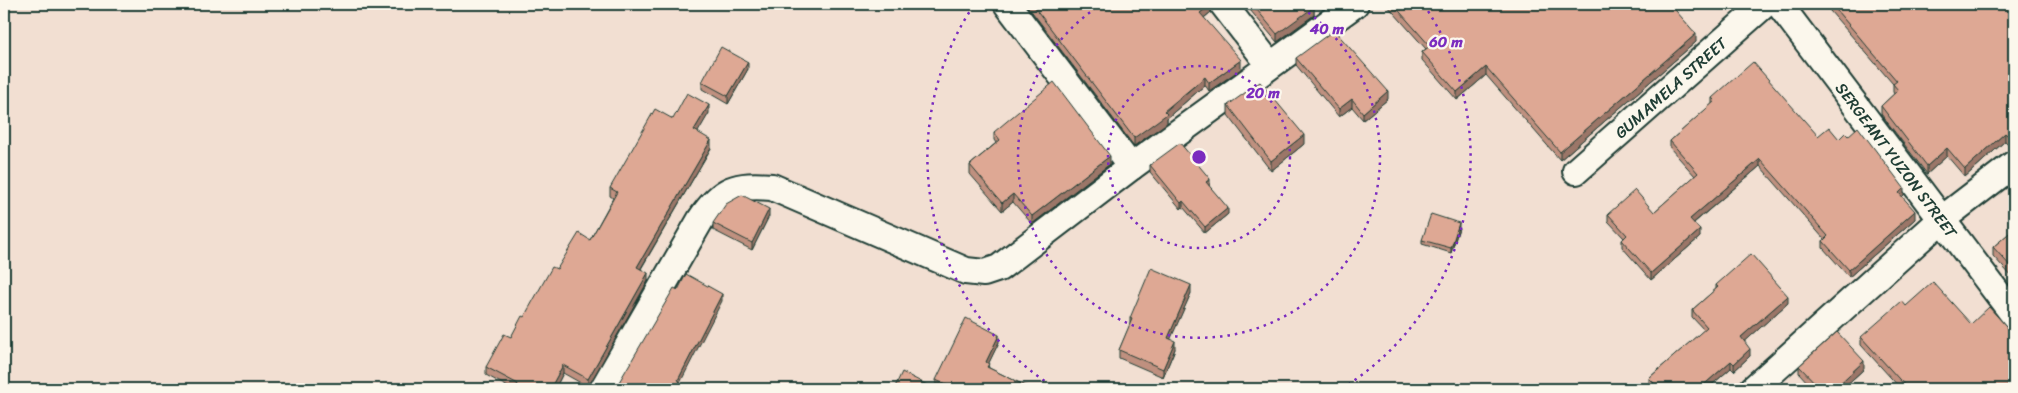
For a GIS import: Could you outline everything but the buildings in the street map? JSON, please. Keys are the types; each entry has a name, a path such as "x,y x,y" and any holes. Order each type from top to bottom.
{"street":[{"path":"1007,4 1131,167"},
{"path":"1223,4 1270,65"},
{"path":"603,389 713,201 731,189 754,185 772,187 966,271 984,273 998,268 1131,167 1355,4"},
{"name":"GUMAMELA STREET","path":"1576,171 1765,4"},
{"name":"SERGEANT YUZON STREET","path":"1780,4 2014,315"},
{"path":"1753,389 1941,220 2014,164"}]}
